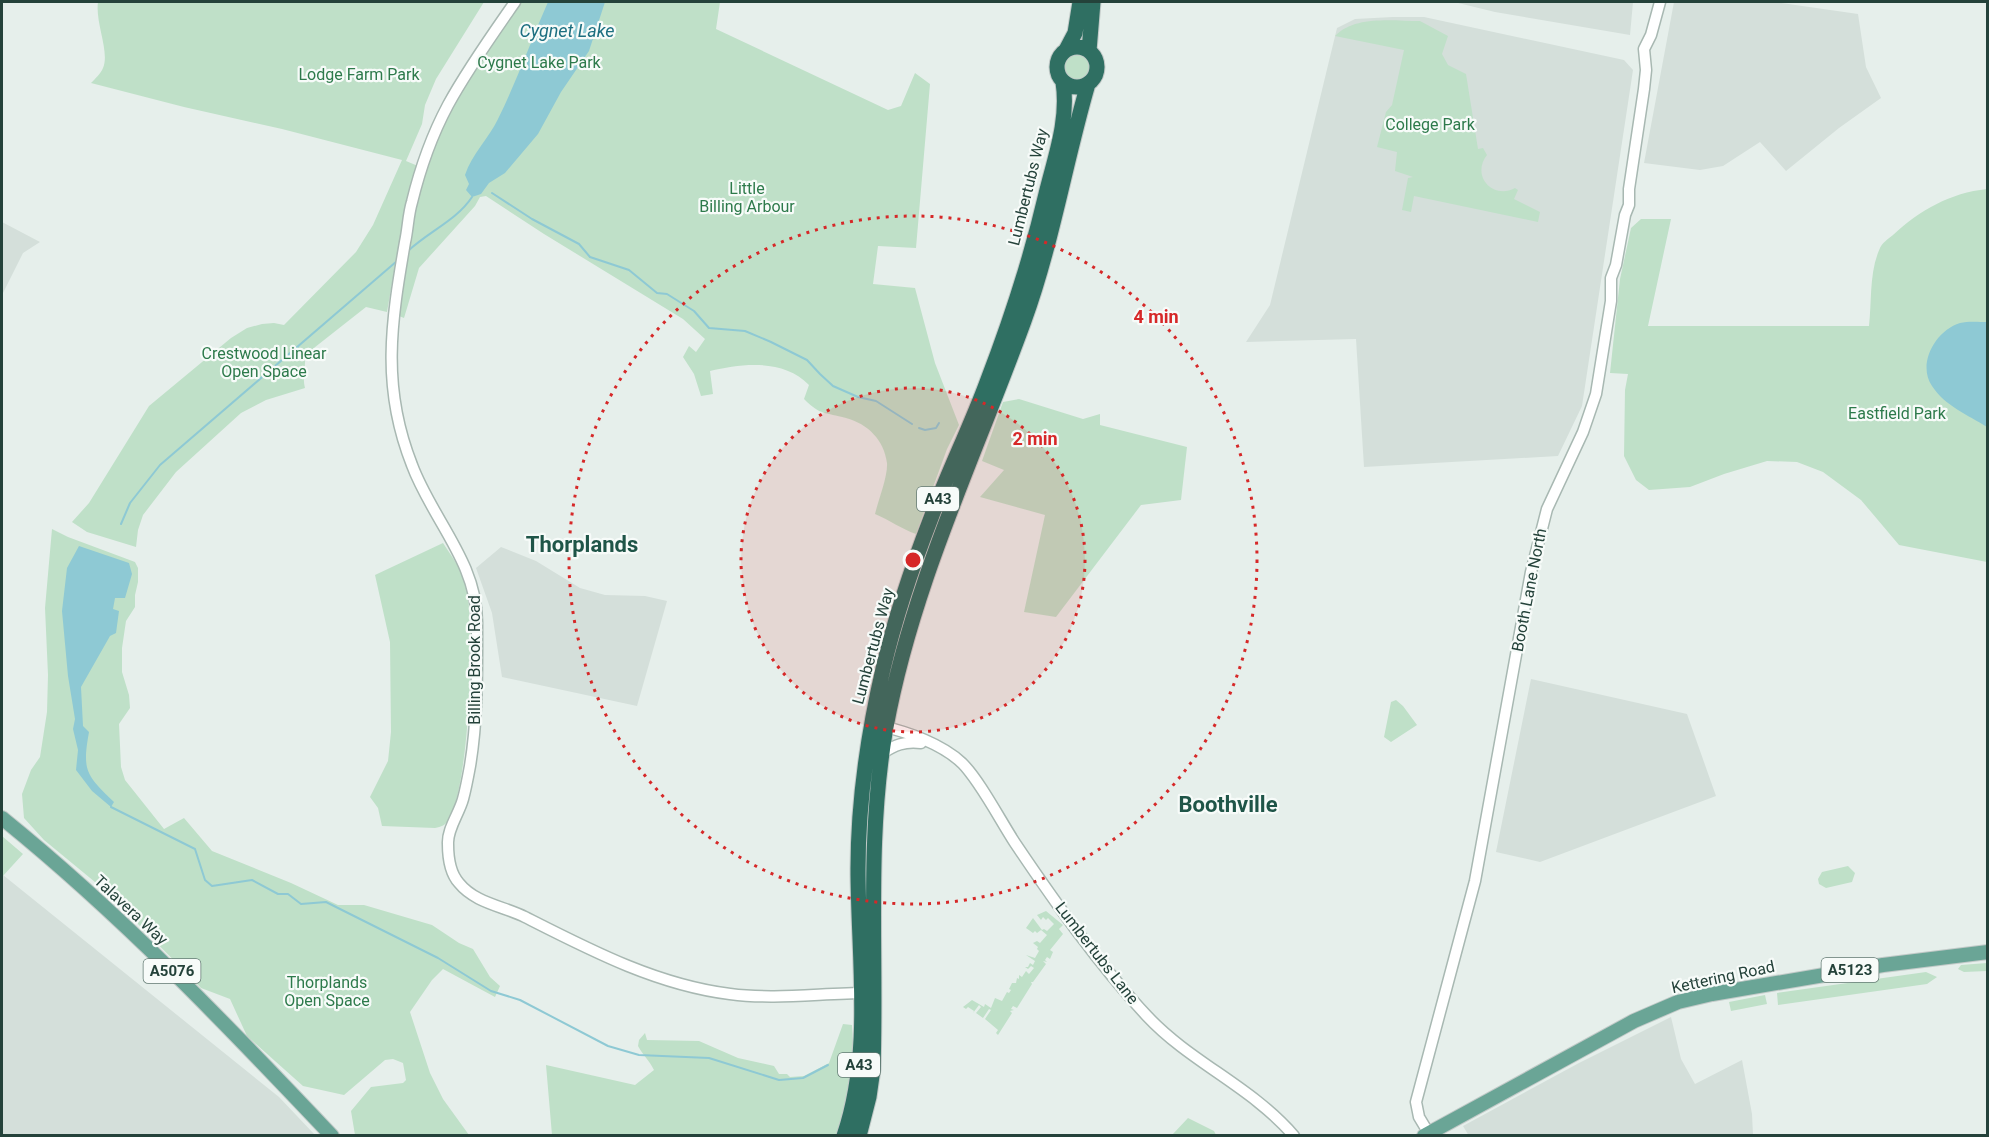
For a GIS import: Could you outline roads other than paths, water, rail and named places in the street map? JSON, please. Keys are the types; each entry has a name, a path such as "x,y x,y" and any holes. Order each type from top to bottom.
{"highway":[{"name":"A43","path":"1063,82 1057,67 1061,55 1075,33 1080,2"},
{"name":"A43","path":"1088,84 1093,79 1097,67 1089,51 1093,2"},
{"path":"1066,50 1078,47 1089,51"},
{"path":"1063,82 1075,87 1088,84"},
{"name":"Lumbertubs Way","path":"844,1136 851,1115 859,1071 867,993 873,867 882,754 879,726 883,668 930,519 987,382 1036,236 1065,111 1063,82"},
{"name":"Lumbertubs Way","path":"859,1136 869,1097 873,1069 858,867 862,793 879,726 932,558 1031,299 1049,240 1088,84"}],"main road":[{"name":"Talavera Way","path":"2,818 58,864 134,933 332,1136"},
{"name":"Kettering Road","path":"1426,1134 1634,1021 1678,1002 1712,994 1883,965 1988,952"}],"street":[{"name":"Billing Brook Road","path":"515,2 448,105 422,167 411,205 394,310 390,363 395,411 404,445 419,482 470,576 475,594 477,649 473,745 463,800 447,840 451,867 457,880 468,893 479,899 510,910 630,967 687,987 761,996 867,993"},
{"name":"Booth Lane North","path":"1426,1134 1416,1102 1475,881 1537,543 1553,494 1590,416 1599,383 1611,301 1611,278 1629,205 1629,189 1646,70 1644,49 1651,35 1660,2"},
{"name":"Lumbertubs Lane","path":"879,726 901,731 931,743 952,755 966,767 1047,889 1098,957 1147,1016 1187,1052 1268,1108 1294,1136"},
{"path":"882,754 897,744 909,741 931,743"}],"water":[{"name":"Cygnet Lake","path":"548,2 605,2 589,51 561,92 538,134 505,173 489,183 481,194 472,197 466,190 469,184 465,175 505,105"},
{"path":"1988,322 1987,427 1943,399 1932,386 1927,368 1931,349 1943,333 1960,323"},
{"path":"79,546 129,563 132,574 125,598 115,598 113,609 119,611 116,633 110,636 81,687 83,726 89,732 86,756 88,772 114,802 111,807 92,791 76,770 78,750 73,729 75,719 68,676 62,611 67,568"}],"waterway":[{"path":"492,193 532,219 579,244 590,257 629,270 657,293 667,294 694,311 709,328 745,331 771,342 807,360 833,386 858,397 876,401 912,424"},
{"path":"408,251 450,219 472,197"},
{"path":"121,524 130,503 160,465 397,261"},
{"path":"919,428 925,430 936,428 939,423"},
{"path":"111,807 195,849 205,880 212,886 252,880 278,894 288,894 301,904 326,902 438,958 491,991 520,1000 608,1046 639,1055 709,1058 779,1080 803,1078 828,1065"}],"district":[{"name":"Thorplands","path":"582,544"},
{"name":"Boothville","path":"1228,804"}],"park label":[{"name":"Cygnet Lake Park","path":"539,62"},
{"name":"Lodge Farm Park","path":"359,74"},
{"name":"College Park","path":"1430,124"},
{"name":"Little Billing Arbour","path":"747,197"},
{"name":"Crestwood Linear Open Space","path":"264,362"},
{"name":"Eastfield Park","path":"1897,413"},
{"name":"Thorplands Open Space","path":"327,991"}]}
